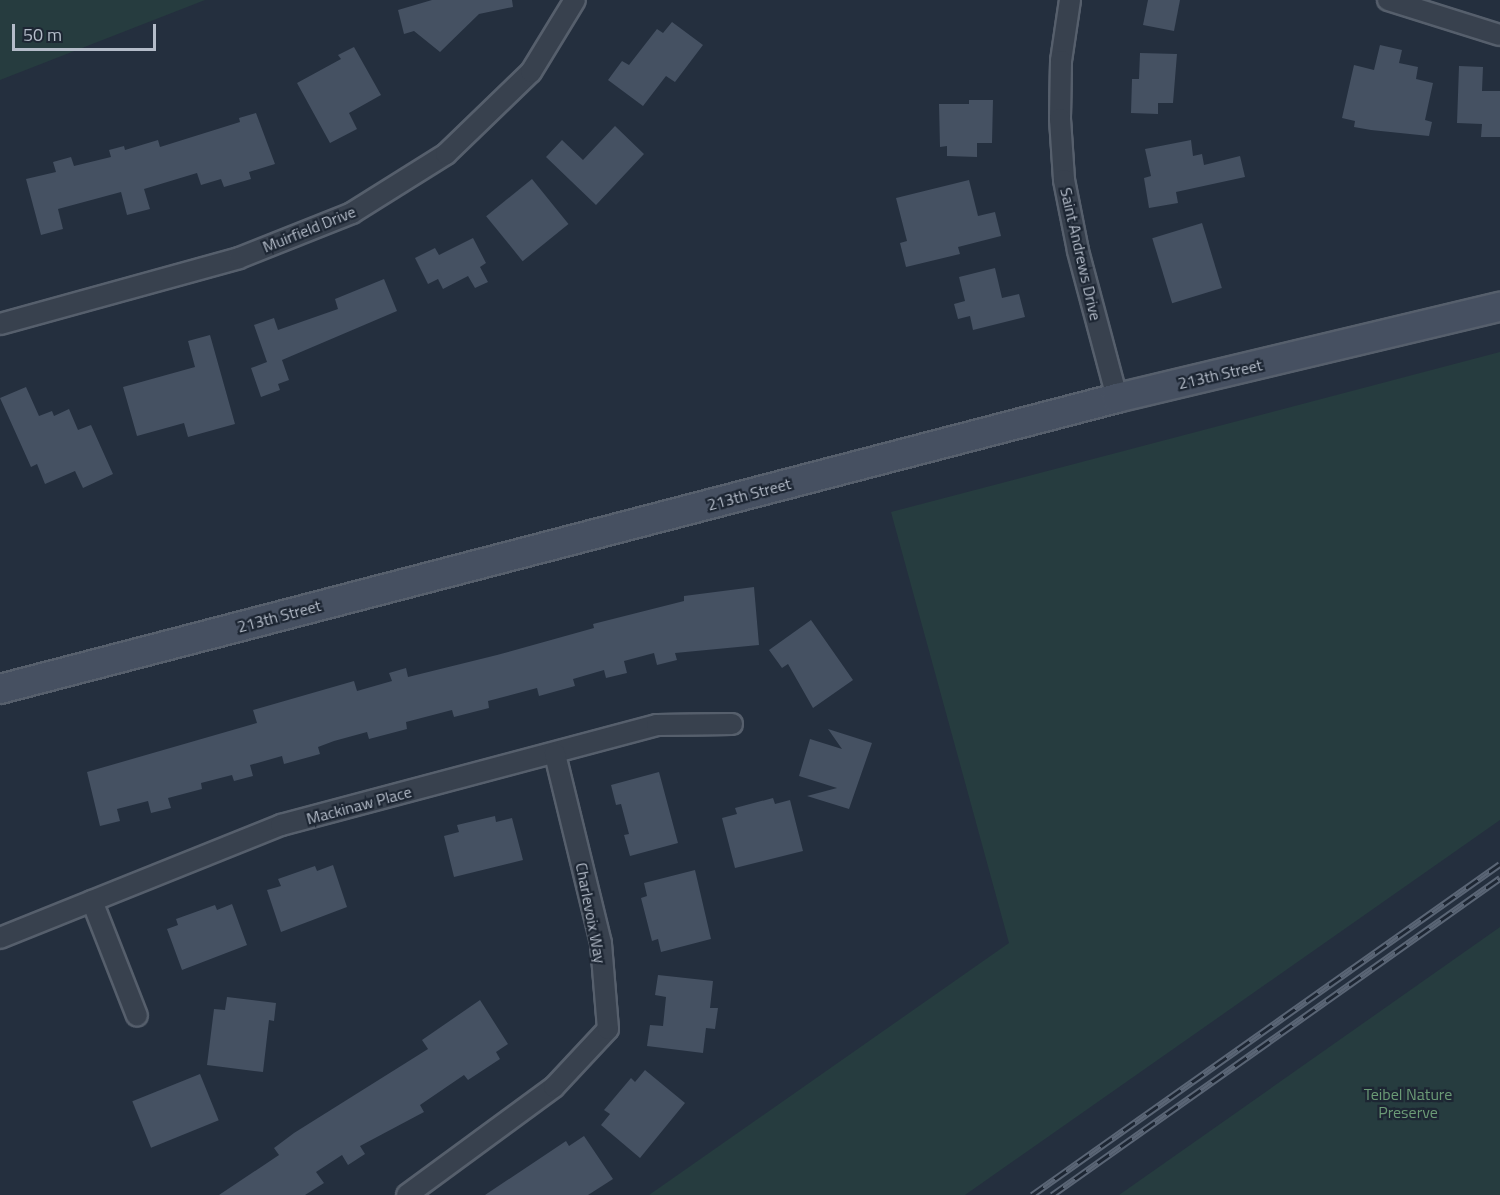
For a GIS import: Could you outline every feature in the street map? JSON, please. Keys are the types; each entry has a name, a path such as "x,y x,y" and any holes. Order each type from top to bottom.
{"street":[{"name":"Muirfield Drive","path":"0,324 239,258 352,213 446,154 531,72 575,0"},
{"name":"Saint Andrews Drive","path":"1070,0 1061,61 1060,119 1064,180 1078,251 1117,398"},
{"path":"1388,0 1500,35"},
{"name":"213th Street","path":"0,689 1117,398 1500,307"},
{"name":"Mackinaw Place","path":"0,938 281,825 555,754 657,725 732,723"},
{"name":"Charlevoix Way","path":"407,1195 554,1088 608,1029 601,944 555,754"},
{"path":"92,901 137,1016"}],"green space":[{"path":"0,0 205,0 0,80"},
{"path":"1500,352 1500,820 965,1195 649,1195 1009,943 891,512"},
{"name":"Teibel Nature Preserve","path":"1500,927 1500,1195 1119,1195"}],"building":[{"path":"432,0 512,0 513,7 479,14 440,52 414,31 404,34 398,10"},
{"path":"1148,0 1180,0 1174,31 1143,25"},
{"path":"672,22 703,45 675,82 666,76 643,106 608,80 622,61 629,65 657,29 663,33"},
{"path":"1380,45 1402,50 1399,63 1418,67 1416,79 1433,83 1425,120 1432,122 1429,136 1354,127 1355,121 1342,118 1354,65 1374,70"},
{"path":"354,47 381,95 349,113 357,129 330,143 297,83 341,59 338,55"},
{"path":"1140,53 1177,54 1173,103 1158,103 1158,114 1131,113 1132,79 1139,79"},
{"path":"1459,66 1483,67 1482,91 1500,91 1500,137 1481,137 1482,124 1457,123"},
{"path":"969,100 993,100 992,143 977,143 977,157 947,156 947,146 940,147 939,104 969,104"},
{"path":"256,113 275,164 249,172 251,179 224,187 221,179 201,185 197,173 144,189 150,209 127,215 121,192 58,209 63,229 41,235 26,179 56,172 53,162 71,157 74,166 111,157 109,150 124,146 125,150 158,140 160,147 240,122 239,118"},
{"path":"615,126 644,154 596,205 546,157 562,140 583,160"},
{"path":"1191,140 1193,156 1202,154 1204,165 1240,156 1245,177 1176,192 1178,203 1149,208 1144,178 1151,176 1145,149"},
{"path":"532,179 569,224 523,261 486,216"},
{"path":"969,180 978,216 995,212 1001,236 958,247 960,254 906,267 900,243 907,241 896,198"},
{"path":"1202,223 1222,288 1172,303 1152,238"},
{"path":"473,238 486,263 480,267 488,282 475,288 468,276 443,289 438,279 428,284 415,258 435,248 439,255"},
{"path":"995,268 1002,298 1019,294 1025,317 973,330 970,316 958,319 954,304 965,301 959,277"},
{"path":"384,279 397,311 282,360 289,380 278,384 280,390 261,397 251,368 267,362 254,325 274,318 278,330 338,309 335,299"},
{"path":"210,335 235,424 188,437 184,423 137,436 123,387 195,367 188,341"},
{"path":"26,387 39,416 52,411 54,416 69,409 78,430 91,425 113,474 83,488 75,471 45,484 37,464 31,467 0,398"},
{"path":"754,587 759,645 675,653 677,660 657,665 654,653 624,661 627,673 606,678 604,670 573,679 575,686 539,696 537,688 488,701 489,708 454,717 452,710 406,722 407,729 369,739 367,732 334,741 318,747 320,754 284,764 282,756 250,765 253,776 234,781 232,775 201,783 202,789 168,798 171,808 151,813 148,801 117,809 120,821 100,826 87,772 257,723 253,710 354,681 357,691 392,681 389,673 406,668 408,677 497,655 594,628 593,624 684,601 684,596"},
{"path":"811,620 853,680 813,708 788,664 782,668 769,650"},
{"path":"828,729 872,743 849,809 807,796 837,788 799,776 810,739 842,749"},
{"path":"659,772 678,843 630,856 624,835 629,834 621,804 616,805 611,785"},
{"path":"773,798 775,804 790,800 803,851 735,868 722,818 737,814 735,808"},
{"path":"495,816 496,822 512,818 523,860 454,877 444,836 459,832 457,825"},
{"path":"333,865 347,907 281,932 267,890 281,886 278,879 315,866 317,871"},
{"path":"695,870 711,939 661,952 658,939 652,941 641,898 647,896 644,883"},
{"path":"232,904 247,945 182,970 167,929 178,925 176,919 215,905 217,910"},
{"path":"658,975 713,981 710,1008 718,1008 715,1029 706,1028 703,1053 647,1046 650,1025 663,1026 666,997 655,995"},
{"path":"227,997 276,1003 274,1021 269,1020 263,1072 207,1065 214,1009 225,1010"},
{"path":"480,1000 508,1044 496,1052 500,1059 468,1080 464,1075 420,1105 424,1112 360,1146 365,1154 348,1165 342,1155 316,1172 324,1183 305,1195 219,1195 279,1155 274,1148 294,1133 428,1049 422,1040"},
{"path":"645,1070 685,1103 640,1158 601,1125 610,1114 604,1110 631,1078 635,1082"},
{"path":"200,1074 219,1120 151,1148 132,1101"},
{"path":"584,1136 613,1179 588,1195 485,1195 566,1141 569,1146"}],"railway":[{"path":"1032,1195 1500,864"},
{"path":"1052,1195 1500,878"}]}
